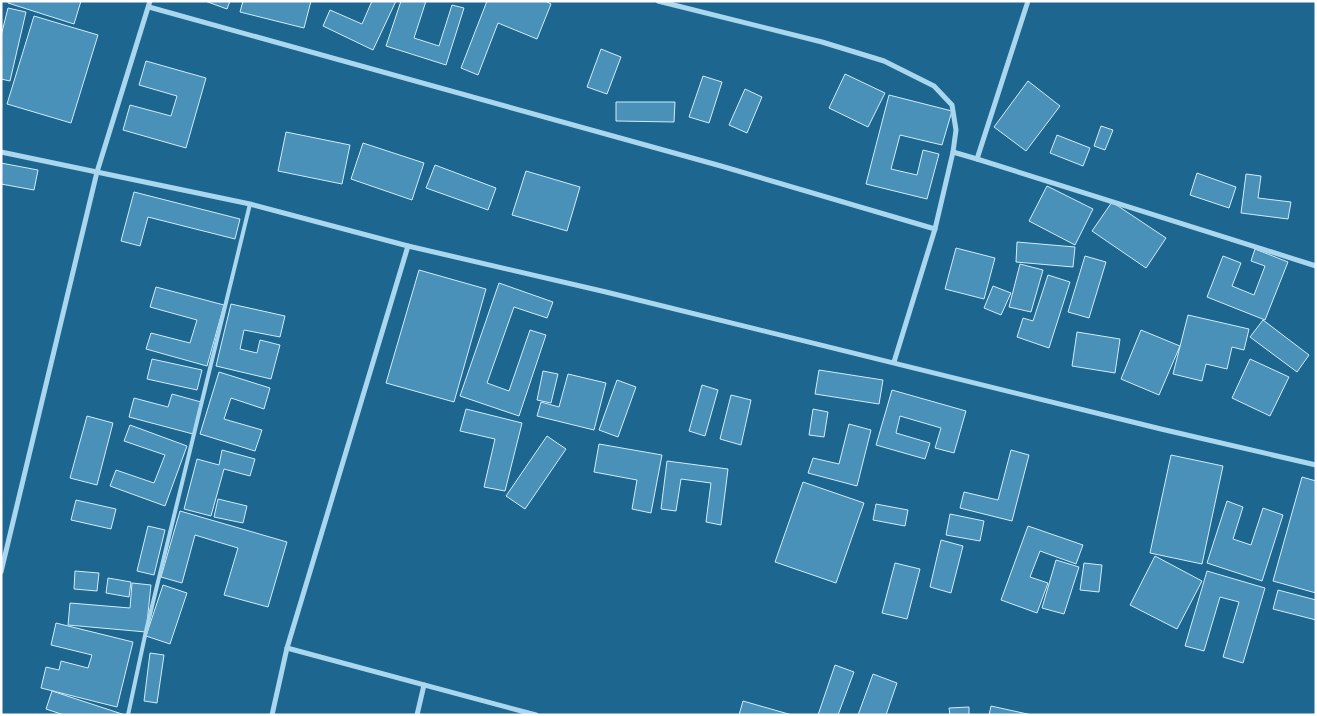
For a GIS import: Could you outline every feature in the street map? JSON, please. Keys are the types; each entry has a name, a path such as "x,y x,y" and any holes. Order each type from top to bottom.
{"street":[{"path":"658,1 822,42 884,60 934,86 952,105 956,130 953,152 935,229 894,362"},
{"path":"977,159 1028,1"},
{"path":"1,572 97,172 150,4 935,229"},
{"path":"1,152 250,204 408,246 616,294 1152,427 1316,465"},
{"path":"953,152 1316,266"},
{"path":"272,715 287,648 408,246"},
{"path":"287,648 536,715"},
{"path":"417,715 424,685"}],"lane":[{"path":"128,715 146,631 250,204"}],"building":[{"path":"8,1 81,1 74,24 8,3"},
{"path":"205,1 230,1 227,9"},
{"path":"243,1 311,1 304,28 240,12"},
{"path":"372,1 396,1 373,50 323,26 330,10 362,24"},
{"path":"401,1 426,1 414,38 439,46 452,5 464,8 446,65 386,46"},
{"path":"487,1 545,1 551,4 537,39 498,23 478,75 461,68"},
{"path":"8,8 26,12 10,81 1,79 1,36"},
{"path":"34,16 98,35 71,123 7,104"},
{"path":"601,49 621,57 607,94 587,87"},
{"path":"146,61 206,78 186,148 123,130 130,105 171,116 177,96 139,85"},
{"path":"845,74 885,93 868,127 829,108"},
{"path":"703,76 722,82 709,123 689,117"},
{"path":"1028,81 1060,106 1026,151 994,127"},
{"path":"745,89 762,97 747,133 729,125"},
{"path":"889,95 952,111 942,145 900,135 891,169 917,175 923,150 939,154 927,199 866,184"},
{"path":"616,102 675,102 674,122 616,121"},
{"path":"1101,126 1113,130 1105,150 1094,146"},
{"path":"286,132 350,145 342,184 278,171"},
{"path":"1057,135 1090,148 1083,166 1050,153"},
{"path":"363,143 424,163 412,200 351,179"},
{"path":"1,163 38,170 34,190 1,184"},
{"path":"435,165 496,188 488,210 426,188"},
{"path":"526,171 580,187 567,231 512,215"},
{"path":"1197,173 1236,187 1229,208 1190,195"},
{"path":"1246,174 1261,176 1258,198 1291,202 1288,219 1241,213"},
{"path":"1047,186 1093,209 1075,245 1029,221"},
{"path":"134,192 240,219 235,239 148,217 140,246 121,241"},
{"path":"1112,202 1166,238 1146,268 1092,231"},
{"path":"1017,242 1075,247 1073,267 1016,262"},
{"path":"956,248 995,258 984,299 945,289"},
{"path":"1255,249 1288,262 1265,320 1207,297 1223,256 1241,263 1232,286 1254,295 1265,266 1251,261"},
{"path":"1085,256 1106,262 1089,318 1068,312"},
{"path":"1020,264 1043,270 1031,312 1009,307"},
{"path":"419,270 486,289 454,402 386,383"},
{"path":"1048,275 1070,282 1049,348 1017,337 1023,318 1033,321"},
{"path":"499,283 553,302 547,318 514,307 487,383 509,391 530,330 546,335 519,416 460,396"},
{"path":"993,286 1011,293 1001,315 984,308"},
{"path":"156,287 224,305 207,366 146,349 151,333 190,343 197,320 150,307"},
{"path":"231,304 285,316 280,337 244,330 240,349 257,353 260,340 280,345 271,379 216,366"},
{"path":"1188,315 1249,329 1244,350 1232,347 1227,369 1206,364 1202,381 1173,374"},
{"path":"1263,320 1309,355 1297,372 1250,337"},
{"path":"1141,330 1180,346 1159,395 1121,379"},
{"path":"1077,332 1120,339 1115,373 1072,366"},
{"path":"152,359 202,370 197,390 147,379"},
{"path":"1250,359 1289,377 1270,416 1232,398"},
{"path":"819,370 883,380 879,404 815,394"},
{"path":"543,371 558,374 551,403 537,400"},
{"path":"219,372 270,388 264,409 231,398 224,419 262,430 255,451 200,434"},
{"path":"568,374 606,383 594,430 537,416 541,402 559,407"},
{"path":"617,380 636,387 618,437 599,430"},
{"path":"702,385 718,390 705,436 689,431"},
{"path":"892,390 966,411 954,453 935,448 941,428 900,416 896,433 930,443 925,459 876,445"},
{"path":"172,394 201,402 193,434 129,417 134,398 168,407"},
{"path":"731,395 751,400 741,445 720,439"},
{"path":"466,409 522,423 505,491 484,487 495,439 460,431"},
{"path":"813,409 828,412 824,437 809,435"},
{"path":"87,416 113,423 97,485 70,478"},
{"path":"849,424 871,430 857,486 808,473 813,458 839,464"},
{"path":"130,425 187,446 165,506 110,486 116,470 154,483 165,455 124,441"},
{"path":"547,436 566,449 525,509 506,496"},
{"path":"599,444 662,455 651,513 632,509 637,480 594,472"},
{"path":"222,450 255,459 250,476 224,469 211,516 184,509 197,459 219,465"},
{"path":"1011,450 1029,455 1012,521 960,508 964,492 998,500"},
{"path":"1171,455 1223,466 1202,564 1150,553"},
{"path":"667,461 728,469 721,525 706,522 711,483 681,479 676,511 661,509"},
{"path":"1302,477 1316,481 1316,593 1273,581"},
{"path":"803,482 864,503 836,583 775,562"},
{"path":"218,499 247,506 243,523 214,517"},
{"path":"76,500 116,509 111,529 71,520"},
{"path":"1227,501 1243,507 1233,539 1251,545 1263,508 1283,515 1262,581 1207,563"},
{"path":"876,504 908,510 905,526 873,520"},
{"path":"180,511 287,542 268,607 224,595 238,548 195,535 182,583 161,577"},
{"path":"950,514 984,521 980,541 946,535"},
{"path":"148,526 165,530 154,575 137,571"},
{"path":"1028,526 1083,545 1076,564 1040,551 1030,577 1048,583 1037,613 1001,600"},
{"path":"941,540 963,546 951,593 930,587"},
{"path":"1155,556 1202,581 1177,629 1130,605"},
{"path":"1056,560 1079,567 1064,614 1042,608"},
{"path":"895,563 920,569 907,619 882,613"},
{"path":"1084,563 1102,565 1099,592 1080,590"},
{"path":"75,571 99,573 97,591 74,589"},
{"path":"1207,571 1265,588 1243,663 1223,657 1239,602 1220,597 1204,651 1185,646"},
{"path":"108,578 131,582 129,597 106,593"},
{"path":"132,583 151,585 146,632 68,625 70,603 130,608"},
{"path":"163,585 187,593 170,644 146,636"},
{"path":"1278,590 1316,600 1316,620 1273,609"},
{"path":"56,623 133,642 117,707 41,688 46,667 59,670 61,661 88,668 92,655 51,645"},
{"path":"150,653 164,655 157,703 144,701"},
{"path":"835,665 854,672 838,715 818,715"},
{"path":"873,674 897,683 886,715 858,715"},
{"path":"52,691 125,715 64,715 46,709"},
{"path":"743,701 792,715 739,715"},
{"path":"991,706 1032,715 989,715"},
{"path":"969,707 969,715 950,715 949,708"}]}
